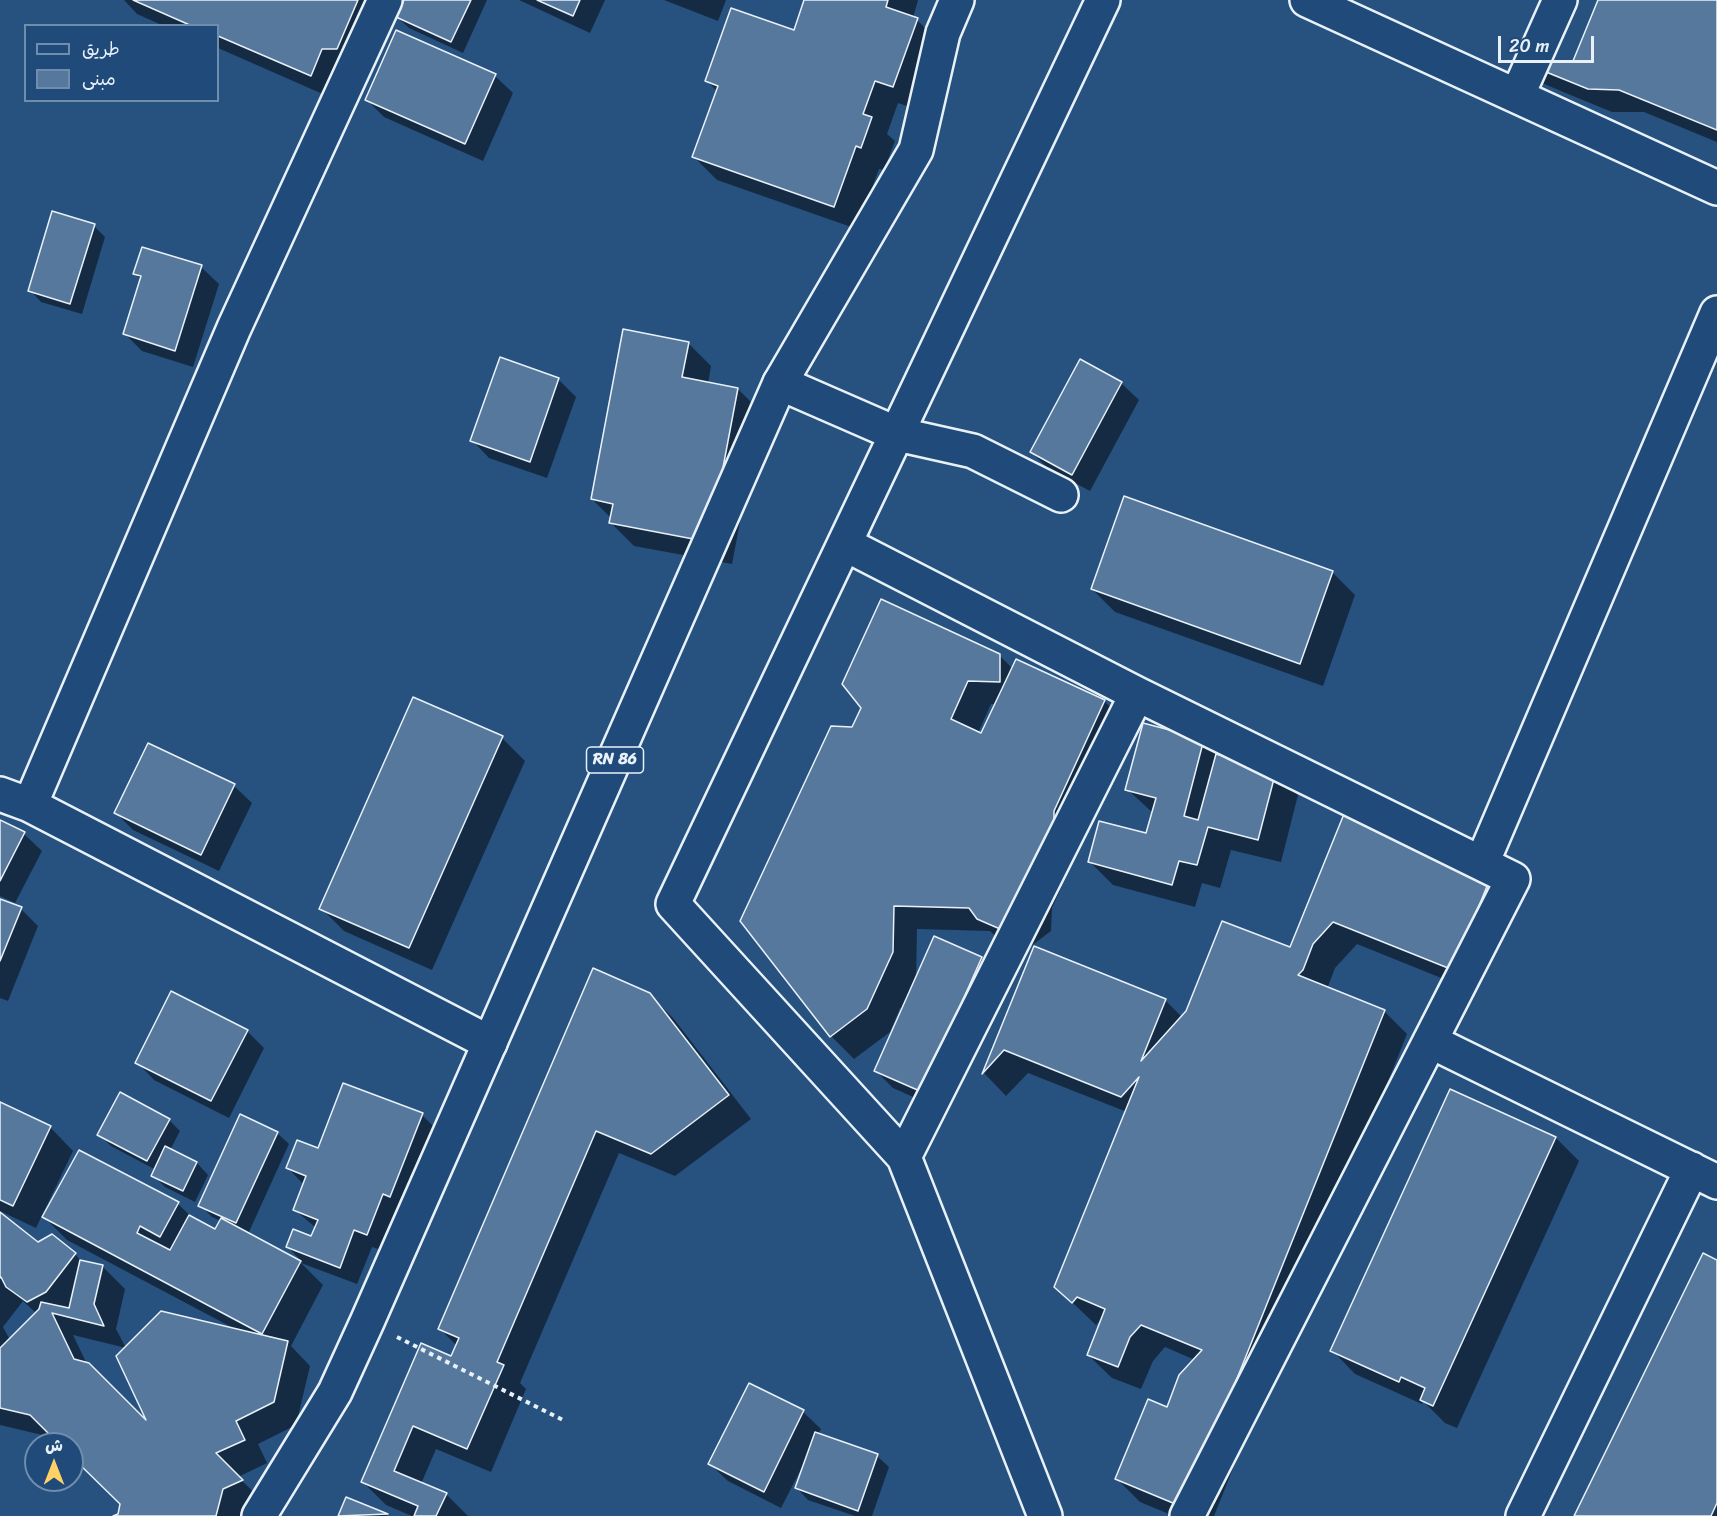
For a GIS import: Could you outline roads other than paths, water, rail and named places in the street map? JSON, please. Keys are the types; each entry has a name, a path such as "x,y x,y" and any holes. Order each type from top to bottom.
{"street":[{"path":"385,0 15,799 490,1043"},
{"name":"RN 86","path":"259,1516 335,1392 780,383 916,150 943,33 957,0"},
{"path":"1045,1516 904,1157 673,904 1103,0"},
{"path":"1307,0 1717,188"},
{"path":"1517,96 1560,0"},
{"path":"1482,863 1717,312"},
{"path":"780,383 897,434 973,451 1061,495"},
{"path":"844,544 1137,694 1513,879 1187,1516"},
{"path":"904,1157 1137,694"},
{"path":"1430,1041 1704,1176 1523,1516"}]}
